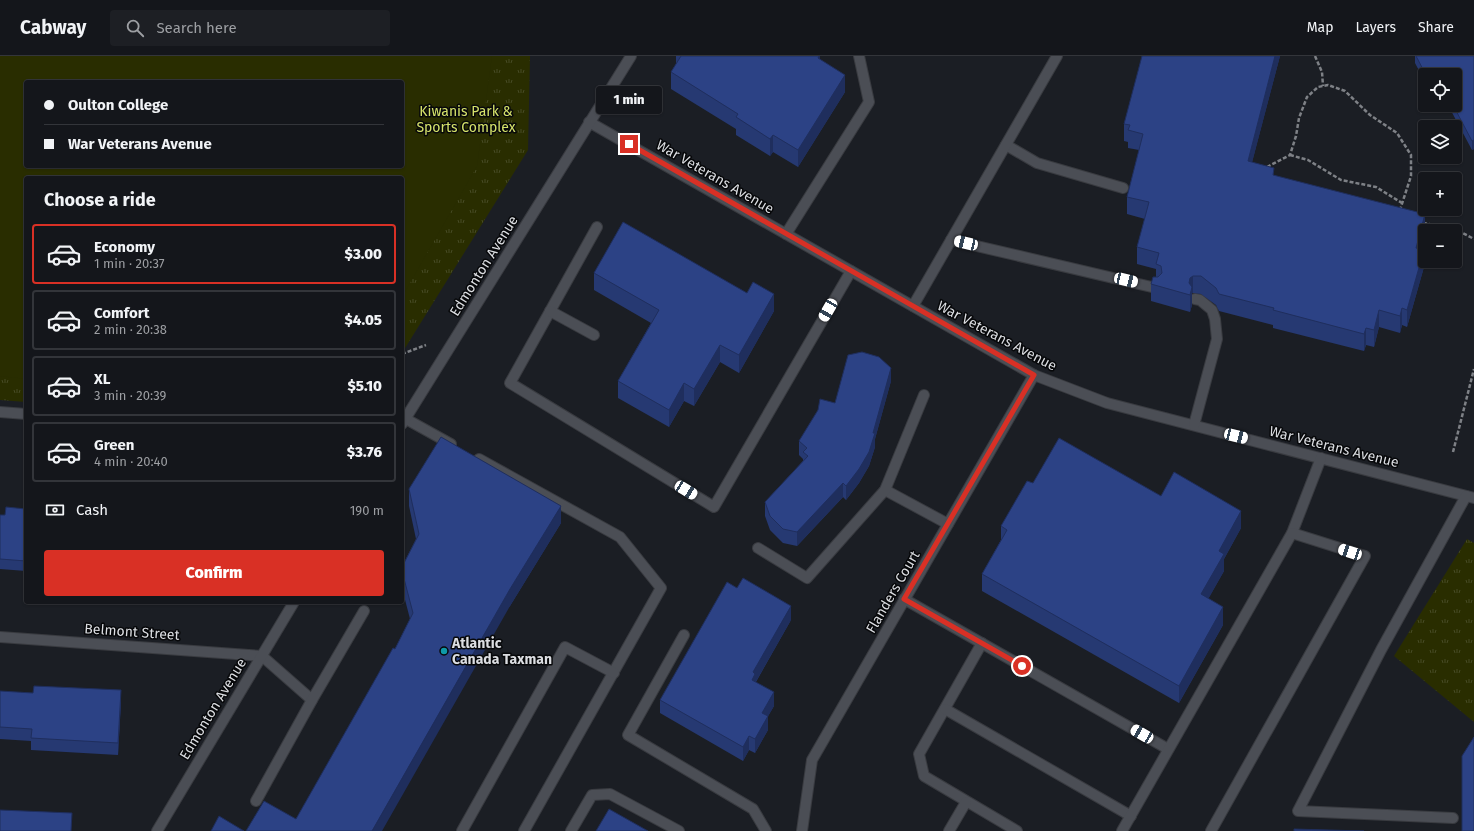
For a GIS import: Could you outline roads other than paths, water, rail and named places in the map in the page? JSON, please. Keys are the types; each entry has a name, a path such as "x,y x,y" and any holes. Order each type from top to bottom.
{"street":[{"name":"Edmonton Avenue","path":"404,422 631,56"},
{"path":"786,234 869,102 859,56"},
{"path":"913,306 1057,56"},
{"name":"War Veterans Avenue","path":"589,122 1034,375 1107,403 1470,497"},
{"path":"1006,145 1037,163 1123,188"},
{"path":"597,227 510,383 714,507 851,271"},
{"path":"951,240 1156,288"},
{"path":"1194,426 1216,339 1215,319 1212,310 1200,300 1195,299"},
{"path":"550,311 594,335"},
{"name":"Flanders Court","path":"802,831 812,760 1034,375"},
{"path":"758,548 807,578 885,490 924,395"},
{"path":"0,412 24,414"},
{"path":"404,422 464,451 620,537 661,588 524,831"},
{"path":"1122,831 1292,533 1321,458"},
{"path":"885,490 948,524"},
{"path":"1453,818 1298,811 1380,650 1470,497"},
{"path":"1211,831 1365,556 1292,533"},
{"path":"904,599 1168,749"},
{"name":"Edmonton Avenue","path":"157,831 293,604"},
{"path":"256,801 312,700 364,612"},
{"path":"684,635 628,735 753,809 766,831"},
{"name":"Belmont Street","path":"0,637 262,656"},
{"path":"982,643 919,754 924,776 1017,831"},
{"path":"462,831 565,647 614,673"},
{"path":"262,656 312,700"},
{"path":"945,709 1131,816"},
{"path":"571,831 592,796 610,794 679,831"},
{"path":"949,831 966,802"}],"place":[{"name":"Atlantic Canada Taxman","path":"444,651"}],"park label":[{"name":"Kiwanis Park & Sports Complex","path":"466,120"}]}
